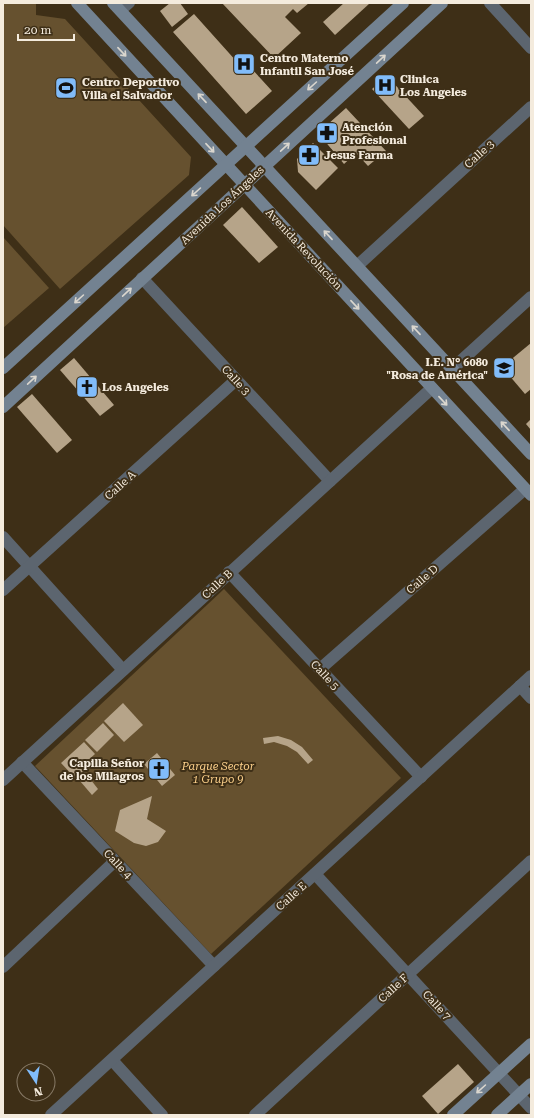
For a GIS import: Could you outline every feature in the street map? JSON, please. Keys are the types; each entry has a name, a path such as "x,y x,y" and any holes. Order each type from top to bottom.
{"street":[{"name":"Avenida Revolución","path":"76,3 528,492"},
{"path":"3,368 403,3"},
{"name":"Avenida Los Ángeles","path":"3,406 442,3"},
{"path":"490,3 531,48"},
{"path":"117,7 531,454"},
{"name":"Calle 3","path":"356,266 531,107"},
{"name":"Calle 3","path":"142,278 330,481"},
{"path":"452,369 531,297"},
{"name":"Calle A","path":"3,590 236,380"},
{"name":"Calle B","path":"3,780 432,388"},
{"name":"Calle D","path":"320,669 528,492"},
{"path":"3,537 123,670"},
{"name":"Calle 5","path":"229,572 421,777"},
{"name":"Calle E","path":"51,1115 531,676"},
{"path":"520,686 531,698"},
{"name":"Calle 4","path":"22,762 214,966"},
{"name":"Calle F","path":"255,1115 531,861"},
{"path":"3,967 115,862"},
{"name":"Calle 7","path":"315,874 519,1095"},
{"path":"453,1115 531,1044"},
{"path":"112,1060 162,1115"},
{"path":"497,1115 531,1084"},
{"path":"519,1095 531,1108"}],"lane":[{"path":"117,7 130,3"}],"green space":[{"name":"Centro Deportivo Villa el Salvador","path":"3,3 36,3 36,15 65,19 191,157 189,175 60,289 3,225"},
{"path":"3,237 49,288 3,328"},
{"name":"Parque Sector 1 Grupo 9","path":"224,589 401,778 211,954 35,766"}],"building":[{"path":"170,3 180,3 188,14 172,27 160,11"},
{"path":"222,3 309,3 297,13 293,9 285,17 301,33 274,58"},
{"path":"344,3 370,3 335,35 323,22"},
{"path":"194,14 246,72 251,68 272,91 246,114 173,32"},
{"path":"387,76 424,116 409,129 372,89"},
{"path":"346,108 386,151 368,166 356,153 344,164 318,133"},
{"path":"313,143 338,168 316,190 298,172 297,159"},
{"path":"242,207 278,247 259,263 223,225"},
{"path":"531,343 531,389 525,394 502,367"},
{"name":"Los Angeles","path":"74,358 114,405 100,416 60,370"},
{"path":"32,394 72,440 57,453 17,407"},
{"path":"531,419 531,430 526,424"},
{"path":"123,703 143,725 124,742 104,721"},
{"path":"103,723 114,735 97,752 85,740"},
{"path":"278,736 291,740 302,747 313,760 308,764 297,752 287,746 274,742 264,744 263,738"},
{"path":"84,742 95,754 86,762 91,767 77,780 61,763"},
{"name":"Capilla Señor de los Milagros","path":"157,753 175,775 162,786 144,764"},
{"path":"87,775 98,789 92,795 80,781"},
{"path":"152,796 147,819 166,831 158,842 146,846 134,843 115,831 120,810"},
{"path":"458,1064 474,1082 438,1114 422,1096"}],"place":[{"name":"Centro Materno Infantil San José","path":"244,64"},
{"name":"Clinica Los Angeles","path":"385,85"},
{"name":"Centro Deportivo Villa el Salvador","path":"66,88"},
{"name":"Atención Profesional","path":"327,133"},
{"name":"Jesus Farma","path":"309,155"},
{"name":"I.E. N° 6080 \"Rosa de América\"","path":"504,368"},
{"name":"Los Angeles","path":"87,387"},
{"name":"Capilla Señor de los Milagros","path":"159,769"}]}
